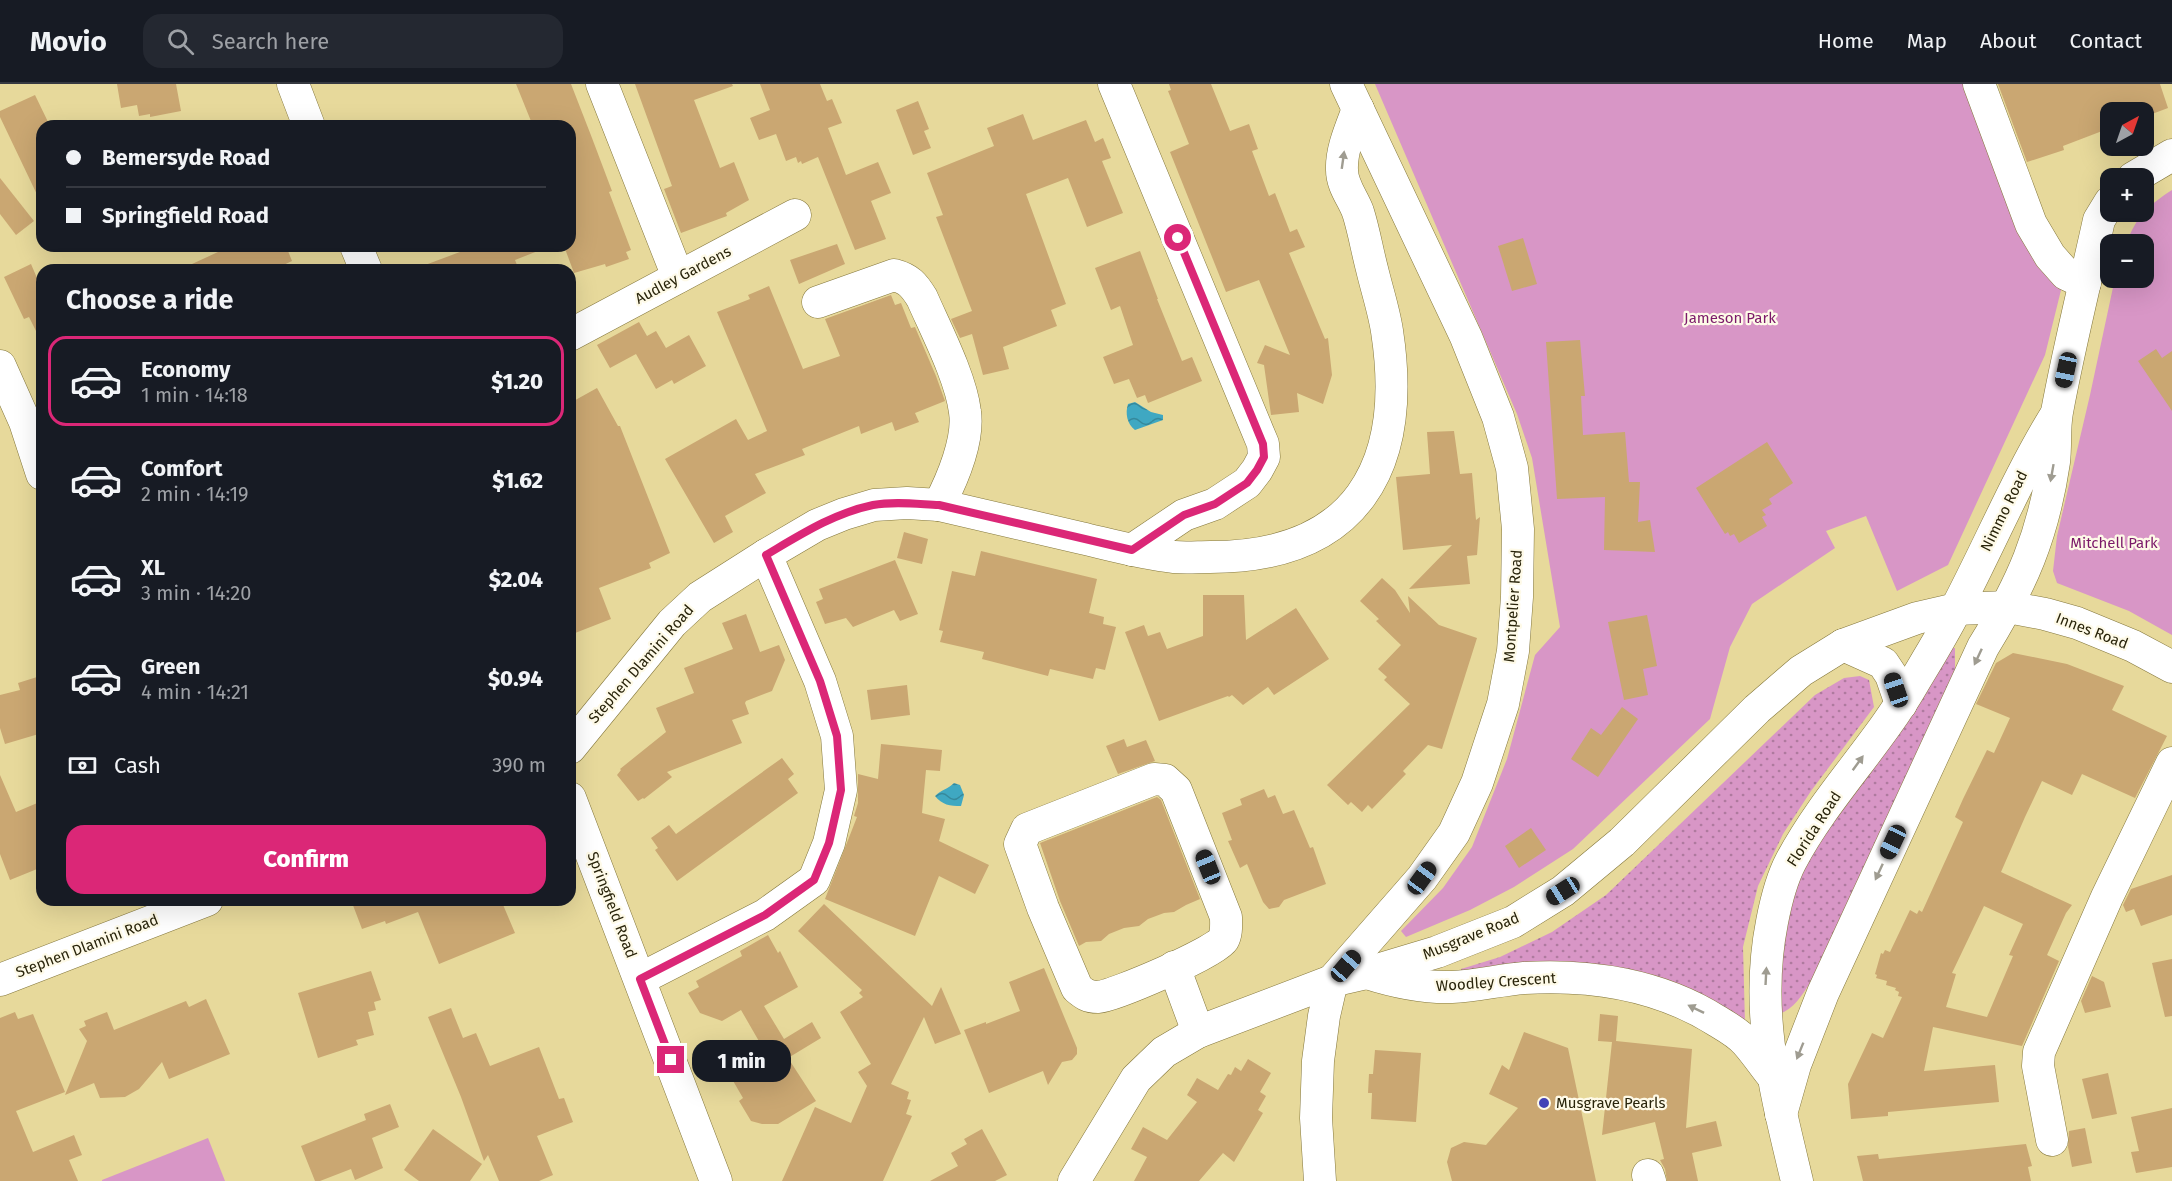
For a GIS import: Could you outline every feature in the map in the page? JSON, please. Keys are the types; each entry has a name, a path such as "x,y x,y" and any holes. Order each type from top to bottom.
{"street":[{"path":"293,84 307,120"},
{"path":"602,84 678,277"},
{"path":"1114,84 1263,444 1264,457 1247,483 1215,504 1184,515 1132,550"},
{"path":"1979,84 2031,224 2050,256 2066,274 2085,283"},
{"name":"Stephen Dlamini Road","path":"576,741 672,623 700,597 817,525 874,505 907,503 939,505 1132,550 1174,557 1235,557 1274,552 1303,542 1331,527 1368,488 1382,453 1392,398 1387,331 1358,210 1345,185 1342,173 1352,96"},
{"name":"Montpelier Road","path":"1320,1181 1316,1118 1318,1061 1324,1016 1332,981 1422,878 1454,833 1477,783 1503,704 1513,651 1517,597 1518,529 1512,468 1498,417 1466,337 1352,96"},
{"path":"1358,210 1379,155"},
{"path":"2150,168 2172,155"},
{"name":"Audley Gardens","path":"576,332 795,214"},
{"name":"Nimmo Road","path":"2008,607 2025,572 2044,518 2054,459 2056,414 2100,218"},
{"path":"818,302 894,275 905,278 913,284 922,298 962,394 966,414 958,463 939,505"},
{"path":"0,366 25,422 36,456"},
{"name":"Nimmo Road","path":"1956,609 1997,523 2056,414"},
{"path":"640,979 765,915 814,880 829,843 841,790 837,736 820,681 766,555"},
{"path":"1797,1181 1781,1114 1794,1065 1823,993 1983,647 2008,607"},
{"name":"Innes Road","path":"1956,609 2008,607 2077,622 2133,646 2172,667"},
{"name":"Musgrave Road","path":"1074,1181 1136,1079 1164,1052 1198,1032 1332,981 1367,974 1437,952 1513,922 1563,891 1622,842 1757,709 1801,671 1843,645 1917,618 1956,609"},
{"name":"Florida Road","path":"1756,1037 1764,1001 1767,945 1777,899 1790,863 1809,831 1901,704 1956,609"},
{"path":"1843,645 1882,663 1891,675 1901,704"},
{"path":"2052,1140 2038,1066 2039,1052 2107,897 2172,763"},
{"path":"1154,779 1165,780 1170,784 1176,790 1208,867 1226,917 1227,930 1218,946 1202,956 1174,967 1100,997 1088,997 1077,988 1022,852 1020,844 1027,829 1154,779"},
{"name":"Springfield Road","path":"576,814 716,1181"},
{"name":"Stephen Dlamini Road","path":"0,980 191,906"},
{"path":"1174,967 1198,1032"},
{"name":"Woodley Crescent","path":"1367,974 1422,987 1453,987 1564,977 1608,981 1674,999 1756,1037 1773,1077 1781,1114"},
{"path":"1756,1037 1804,1011 1823,993"}],"green space":[{"name":"Jameson Park","path":"1375,84 1970,84 2063,282 2045,355 1948,565 1897,591 1866,516 1826,531 1835,548 1752,604 1730,647 1710,719 1573,849 1514,887 1470,910 1406,937 1401,931 1443,888 1472,847 1507,759 1535,655 1560,627 1532,458 1517,414"},
{"name":"Mitchell Park","path":"2172,190 2172,635 2129,611 2057,583 2053,571 2057,536 2113,288 2154,288 2154,234 2130,234 2137,222 2154,222 2155,202"},
{"path":"1943,648 1955,648 1955,671 1810,983 1793,1005 1779,1014 1775,961 1806,852"},
{"path":"1860,676 1869,680 1874,707 1811,791 1783,834 1758,886 1743,947 1745,1023 1690,996 1463,977 1461,969 1500,957 1552,932 1606,895 1815,695 1844,678"},
{"path":"208,1138 225,1181 102,1181 102,1180"}],"water":[{"path":"1135,402 1151,412 1163,415 1163,420 1135,430 1128,422 1127,411 1128,404"},
{"path":"954,783 960,785 964,795 961,806 946,804 935,796"}],"building":[{"path":"117,84 176,84 181,111 150,117 150,114 139,116 137,105 121,108"},
{"path":"516,84 571,84 612,191 609,192 631,250 626,252 629,259 606,267 605,264 576,272 576,264 571,264 566,252 576,252 576,120 531,120"},
{"path":"635,84 732,84 733,86 694,100 720,168 734,162 749,200 726,213 727,216 681,233 664,189 672,186"},
{"path":"760,84 820,84 827,101 832,99 842,123 828,128 846,175 878,162 891,193 871,201 886,239 855,250 818,157 802,164 801,161 798,163 796,157 786,161 776,134 759,140 750,118 770,110"},
{"path":"1169,84 1211,84 1230,131 1249,124 1258,149 1252,151 1269,196 1275,193 1290,232 1297,229 1305,247 1289,253 1325,339 1328,338 1332,375 1323,404 1297,393 1299,412 1271,415 1264,365 1257,363 1265,345 1290,355 1259,280 1226,292 1170,152 1189,144 1168,91 1171,90"},
{"path":"1998,84 2160,84 2168,108 2154,113 2154,102 2100,102 2100,132 2063,146 2064,150 2027,162"},
{"path":"35,95 47,120 36,120 36,192 0,117 0,111"},
{"path":"918,101 929,129 924,131 931,148 913,155 896,110"},
{"path":"1023,114 1033,140 1086,120 1095,142 1103,138 1111,158 1102,161 1123,213 1087,227 1068,178 1026,194 1066,304 1051,310 1057,326 1003,347 1009,369 983,375 972,334 960,338 951,319 972,311 936,217 943,215 927,173 994,146 987,128"},
{"path":"0,178 34,221 16,235 0,214"},
{"path":"1523,238 1537,284 1512,291 1498,246"},
{"path":"837,244 845,264 799,284 790,260"},
{"path":"1140,251 1182,361 1192,357 1202,381 1148,403 1145,395 1137,398 1129,379 1114,384 1103,357 1133,345 1120,306 1111,310 1095,268"},
{"path":"218,252 288,252 292,261 286,264 192,264"},
{"path":"460,252 535,252 515,260 517,264 428,264"},
{"path":"31,264 36,276 36,331 29,317 24,319 4,277"},
{"path":"769,286 803,369 840,356 825,319 891,295 895,305 901,303 911,328 915,327 945,401 915,413 919,422 895,431 892,422 861,434 859,426 802,449 805,455 755,474 766,493 725,516 733,532 714,543 665,459 736,419 748,440 767,431 717,312 750,299 748,295"},
{"path":"639,322 647,336 656,331 666,348 689,335 706,366 674,384 672,380 656,389 636,354 610,368 597,345"},
{"path":"1580,340 1585,396 1581,396 1583,435 1625,432 1629,482 1640,482 1638,522 1650,520 1655,552 1604,550 1605,497 1557,499 1546,342"},
{"path":"2156,349 2162,358 2172,351 2172,411 2138,361"},
{"path":"597,388 620,426 670,553 649,563 651,568 599,588 611,619 576,633 576,400"},
{"path":"1454,431 1460,474 1472,473 1476,520 1480,517 1477,555 1467,556 1470,584 1409,589 1452,545 1403,550 1396,477 1430,474 1427,432"},
{"path":"1767,442 1793,483 1769,499 1772,504 1762,510 1766,515 1762,517 1767,526 1739,543 1734,534 1730,536 1728,532 1725,534 1696,488"},
{"path":"904,532 928,539 922,564 897,558"},
{"path":"981,551 1097,579 1089,613 1104,617 1103,624 1116,627 1105,670 1096,668 1093,679 1050,669 1048,676 982,659 984,652 940,642 943,631 939,630 952,571 975,576"},
{"path":"895,560 918,614 900,621 894,610 853,627 846,618 825,624 816,602 823,599 819,589"},
{"path":"1382,578 1395,590 1410,613 1408,596 1439,625 1477,638 1442,749 1428,745 1403,771 1406,774 1372,809 1368,805 1362,812 1351,802 1348,805 1327,785 1410,704 1384,680 1387,677 1378,669 1401,645 1376,621 1379,619 1360,601"},
{"path":"1203,595 1244,595 1246,640 1296,608 1329,659 1274,695 1268,687 1243,705 1232,695 1159,721 1125,632 1144,625 1148,636 1160,632 1167,649 1203,636"},
{"path":"746,614 760,652 779,645 785,660 772,691 746,701 749,714 732,720 742,743 667,772 672,777 644,799 638,801 617,775 620,769 666,732 656,708 694,693 684,668 733,649 722,623"},
{"path":"1647,615 1657,666 1643,669 1648,695 1624,700 1608,622"},
{"path":"2013,653 2067,664 2124,686 2112,710 2167,736 2135,798 2082,774 2072,795 2042,781 2025,817 2001,872 2072,905 2047,955 2059,961 2022,1046 1933,1027 1924,1071 1995,1065 1999,1102 1888,1112 1888,1116 1851,1119 1848,1084 1872,1033 1883,1038 1902,997 1898,996 1899,992 1895,990 1896,988 1886,985 1887,981 1876,978 1881,953 1883,954 1885,950 1890,952 1910,910 1917,914 1919,910 1922,912 1963,822 1955,817 1963,799 1987,750 1994,753 2010,718 1976,704 1996,663","holes":["1984,906 2023,924 2009,955 2013,956 1987,1017 1946,1007 1956,974 1952,973"]},
{"path":"36,677 36,735 5,744 0,728 0,695 20,690 18,683"},
{"path":"907,685 910,715 871,720 867,690"},
{"path":"1622,707 1638,719 1598,777 1571,759 1591,728 1601,735"},
{"path":"1124,739 1127,747 1146,740 1155,761 1118,774 1106,746"},
{"path":"881,744 942,750 940,771 926,770 922,813 945,819 939,841 989,865 975,894 939,876 915,936 825,899 857,817 854,816 858,803 858,774 878,779"},
{"path":"782,758 794,774 788,779 798,793 677,881 655,850 658,848 651,838 669,825 676,834"},
{"path":"0,775 16,812 36,804 36,869 10,880 0,854"},
{"path":"1264,789 1268,798 1275,795 1283,814 1294,810 1310,848 1313,847 1326,884 1284,900 1279,907 1269,909 1263,902 1247,864 1240,868 1228,841 1232,840 1222,813 1242,805 1240,799"},
{"path":"1157,797 1161,800 1200,899 1174,912 1148,919 1139,926 1124,928 1109,934 1101,941 1086,942 1079,946 1060,901 1040,843"},
{"path":"1531,828 1546,850 1519,868 1505,846"},
{"path":"2172,875 2172,915 2141,926 2134,909 2126,912 2123,905 2131,889"},
{"path":"824,904 932,1006 941,987 961,1034 935,1044 924,1017 891,1084 909,1092 907,1099 911,1100 906,1114 912,1116 883,1181 782,1181 815,1107 851,1123 867,1086 858,1072 871,1064 840,1012 863,997 859,993 862,990 798,931"},
{"path":"353,906 504,906 515,933 439,964 418,912 386,924 385,921 362,929"},
{"path":"768,935 778,953 780,951 798,987 764,1006 784,1039 812,1022 821,1038 788,1058 816,1101 778,1124 751,1121 739,1101 743,1098 725,1067 743,1057 742,1054 760,1043 741,1010 722,1021 700,1013 688,993 699,987 696,981 742,956 740,951"},
{"path":"2172,959 2172,1016 2165,1017 2152,963"},
{"path":"1044,968 1077,1048 1077,1054 1072,1060 1062,1062 1048,1085 1043,1071 989,1093 964,1030 1020,1011 1009,982"},
{"path":"371,971 381,1000 374,1002 376,1010 368,1012 374,1035 356,1040 358,1045 318,1058 298,993"},
{"path":"2092,976 2104,982 2111,1007 2085,1013 2081,1001"},
{"path":"206,999 230,1054 169,1079 162,1062 139,1089 125,1097 100,1098 94,1083 65,1095 87,1041 79,1029 86,1026 84,1021 107,1012 114,1030 186,1001 189,1007"},
{"path":"451,1008 463,1038 476,1033 490,1066 539,1047 559,1099 564,1098 573,1122 537,1136 553,1175 539,1181 499,1181 488,1155 484,1161 428,1017"},
{"path":"15,1012 18,1019 33,1014 65,1092 16,1111 33,1152 74,1135 82,1155 69,1160 78,1181 0,1181 0,1018"},
{"path":"1600,1014 1618,1016 1616,1041 1692,1049 1686,1128 1716,1121 1722,1146 1692,1153 1698,1181 1667,1181 1665,1169 1660,1160 1664,1159 1655,1122 1602,1135 1612,1042 1598,1041"},
{"name":"Musgrave Pearls","path":"1524,1032 1568,1048 1596,1181 1452,1181 1447,1162 1451,1148 1464,1142 1486,1145 1518,1108 1489,1094 1502,1065 1509,1070"},
{"path":"1375,1050 1421,1053 1416,1122 1371,1119 1372,1093 1368,1093 1369,1074 1373,1074"},
{"path":"1248,1059 1271,1073 1260,1092 1266,1096 1258,1110 1263,1113 1234,1162 1223,1153 1199,1181 1134,1181 1147,1157 1131,1149 1143,1127 1167,1140 1197,1102 1187,1095 1197,1078 1218,1090 1228,1074 1231,1075 1235,1067 1241,1071"},
{"path":"2108,1073 2117,1114 2092,1119 2082,1079"},
{"path":"390,1104 399,1127 372,1138 383,1168 355,1180 351,1169 315,1181 301,1146 366,1120 364,1114"},
{"path":"2172,1108 2172,1167 2136,1173 2131,1152 2139,1151 2131,1117"},
{"path":"2085,1128 2092,1163 2072,1167 2068,1147 2069,1131"},
{"path":"433,1129 482,1164 470,1181 419,1181 404,1170"},
{"path":"982,1129 1007,1175 995,1181 930,1181 958,1166 951,1153 967,1144 964,1139"},
{"path":"2026,1144 2032,1166 2028,1167 2031,1181 1863,1181 1857,1156 1878,1154 1879,1159"}],"place":[{"name":"Musgrave Pearls","path":"1544,1103"}],"route":[{"path":"671,1060 640,979 765,915 814,880 829,843 841,790 837,736 820,681 766,555 817,525 844,514 874,505 907,503 939,505 1132,550 1184,515 1215,504 1247,483 1257,470 1264,457 1263,444 1178,238"}]}
